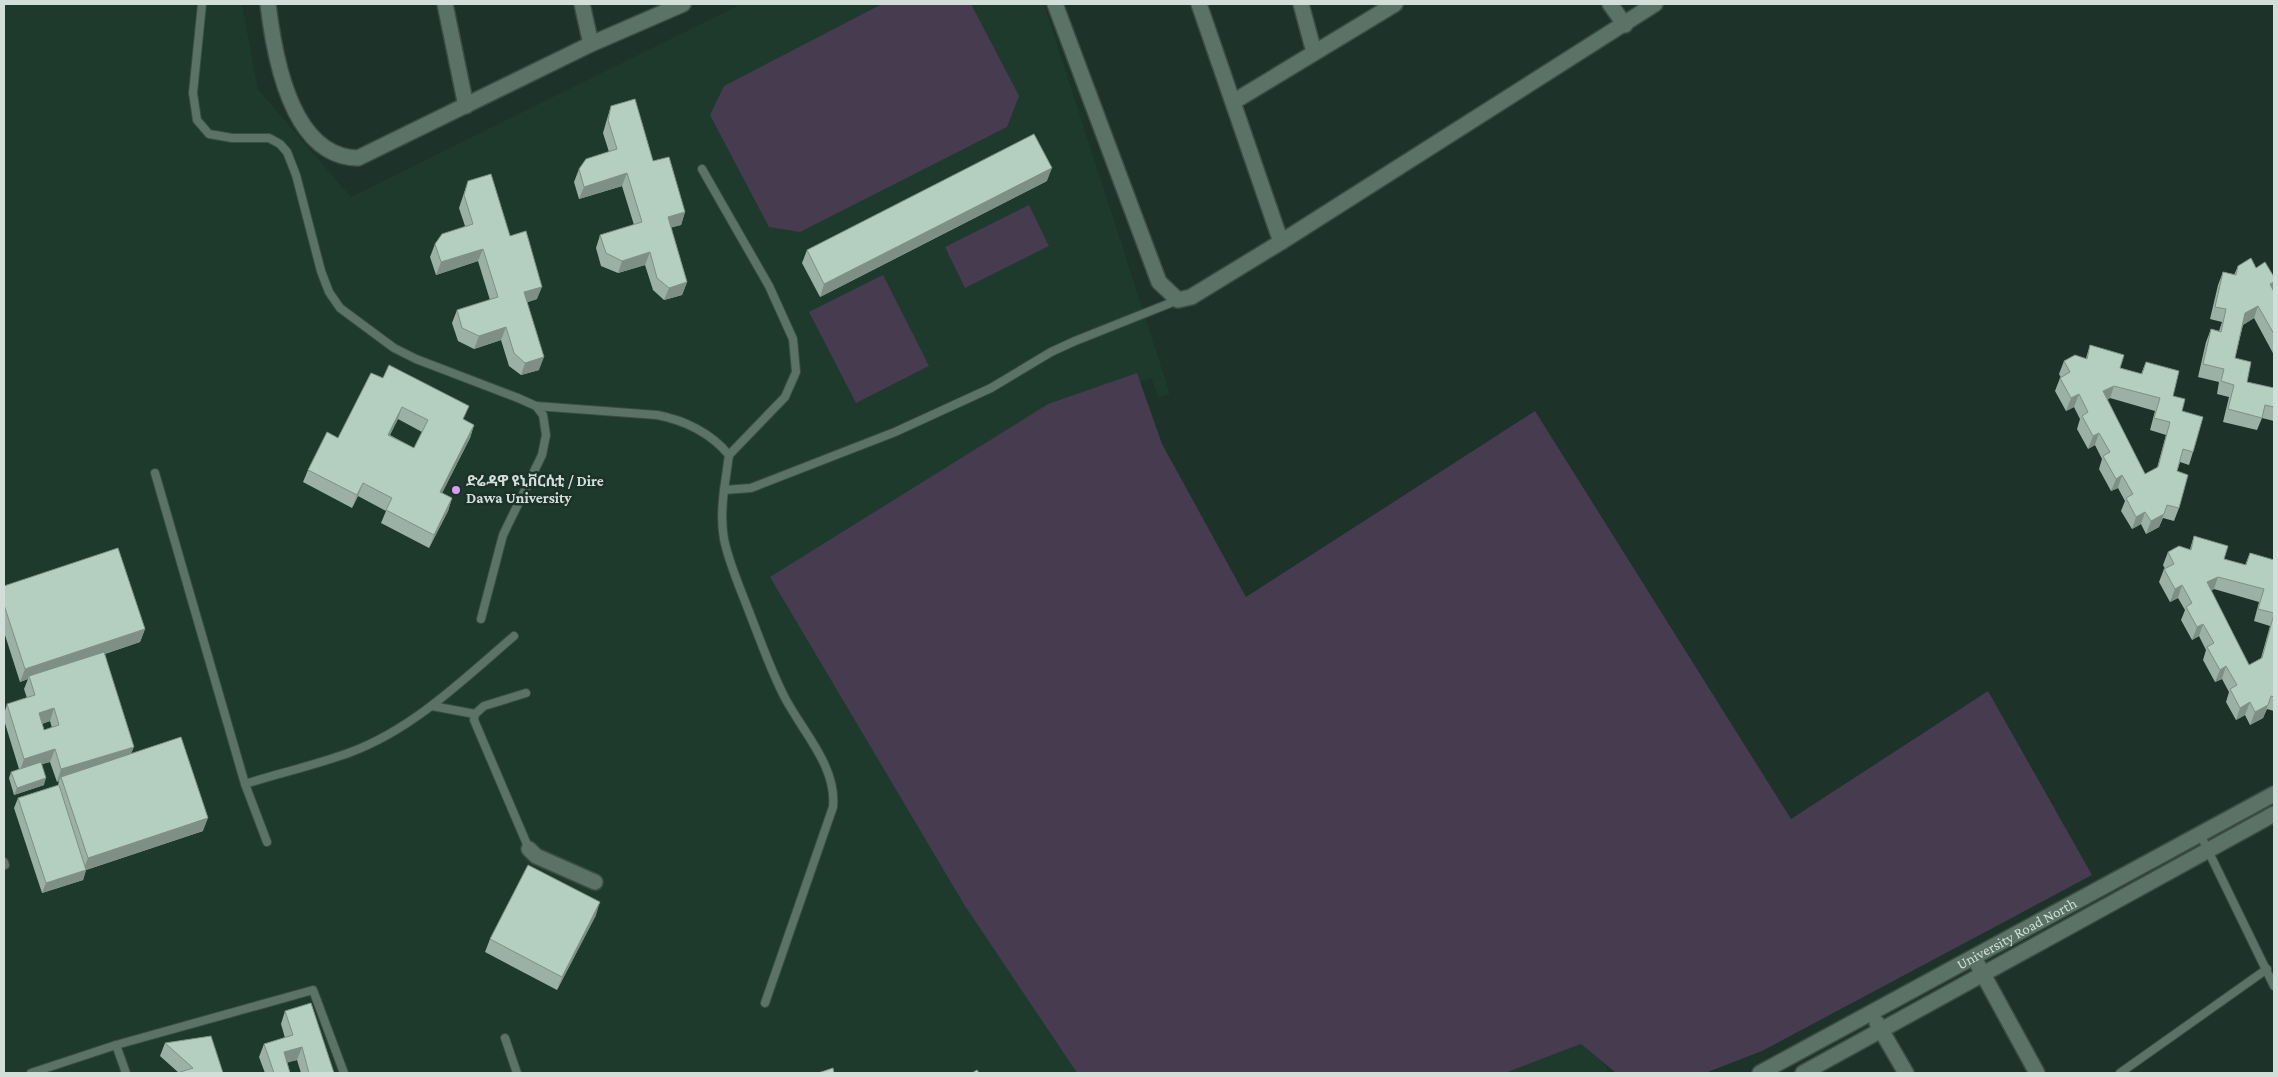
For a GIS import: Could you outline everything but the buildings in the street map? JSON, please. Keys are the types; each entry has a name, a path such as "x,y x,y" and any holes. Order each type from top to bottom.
{"street":[{"path":"268,4 272,37 286,92 314,138 334,154 345,158 358,158 592,44 683,4"},
{"path":"445,4 466,106"},
{"path":"582,4 592,44"},
{"path":"1054,4 1159,282 1178,300 1190,296 1281,242 1655,4"},
{"path":"1199,4 1281,242"},
{"path":"1301,4 1314,52"},
{"path":"1233,102 1395,4"},
{"path":"1610,4 1624,24"},
{"name":"University Road North","path":"1760,1073 2274,794"},
{"name":"University Road North","path":"1803,1073 2274,814"},
{"path":"528,849 536,856 595,882"},
{"path":"1974,958 2038,1073"},
{"path":"1872,1013 1906,1073"}],"lane":[{"path":"202,4 193,93 197,120 210,134 232,138 269,138 280,144 287,152 296,175 326,285 340,308 394,348 416,360 536,406 657,415 676,419 717,440 730,455"},
{"path":"702,169 769,286 793,339 796,372 785,397 730,455 722,510 724,540 741,590 775,676 786,699 816,748 834,795 833,807 765,1003"},
{"path":"724,490 751,488 895,432 991,388 1067,344 1178,300"},
{"path":"481,620 503,535 542,455 546,435 545,423 543,415 536,406"},
{"path":"155,472 245,784 267,842"},
{"path":"245,784 352,752 409,721 432,706 514,636"},
{"path":"475,714 484,706 526,693"},
{"path":"432,706 475,714"},
{"path":"475,714 477,729 528,849"},
{"path":"2200,834 2274,986"},
{"path":"2120,1073 2267,969"},
{"path":"31,1073 116,1045 313,990 344,1073"},
{"path":"505,1038 517,1073"},
{"path":"116,1045 126,1073"}],"shaded area":[{"name":"ድሬዳዋ ዩኒቨርሲቲ / Dire Dawa University","path":"4,4 242,4 258,89 351,197 741,4 1044,4 1170,394 1158,397 1151,378 1140,382 1136,373 965,906 1077,1073 4,1073"},
{"path":"882,4 971,4 1019,96 1007,127 800,232 769,227 710,115 724,86"},
{"path":"1029,205 1049,246 965,288 945,247"},
{"path":"883,275 929,366 856,403 809,312"},
{"path":"1137,373 1162,444 1246,597 1535,411 1791,819 1988,691 2092,875 1762,1051 1705,1073 1616,1073 1581,1044 1505,1073 1077,1073 965,906 770,577 1048,404"},
{"path":"1582,1044 1606,1066 1608,1073 1505,1073"}],"place":[{"name":"ድሬዳዋ ዩኒቨርሲቲ / Dire Dawa University","path":"456,490"}]}
